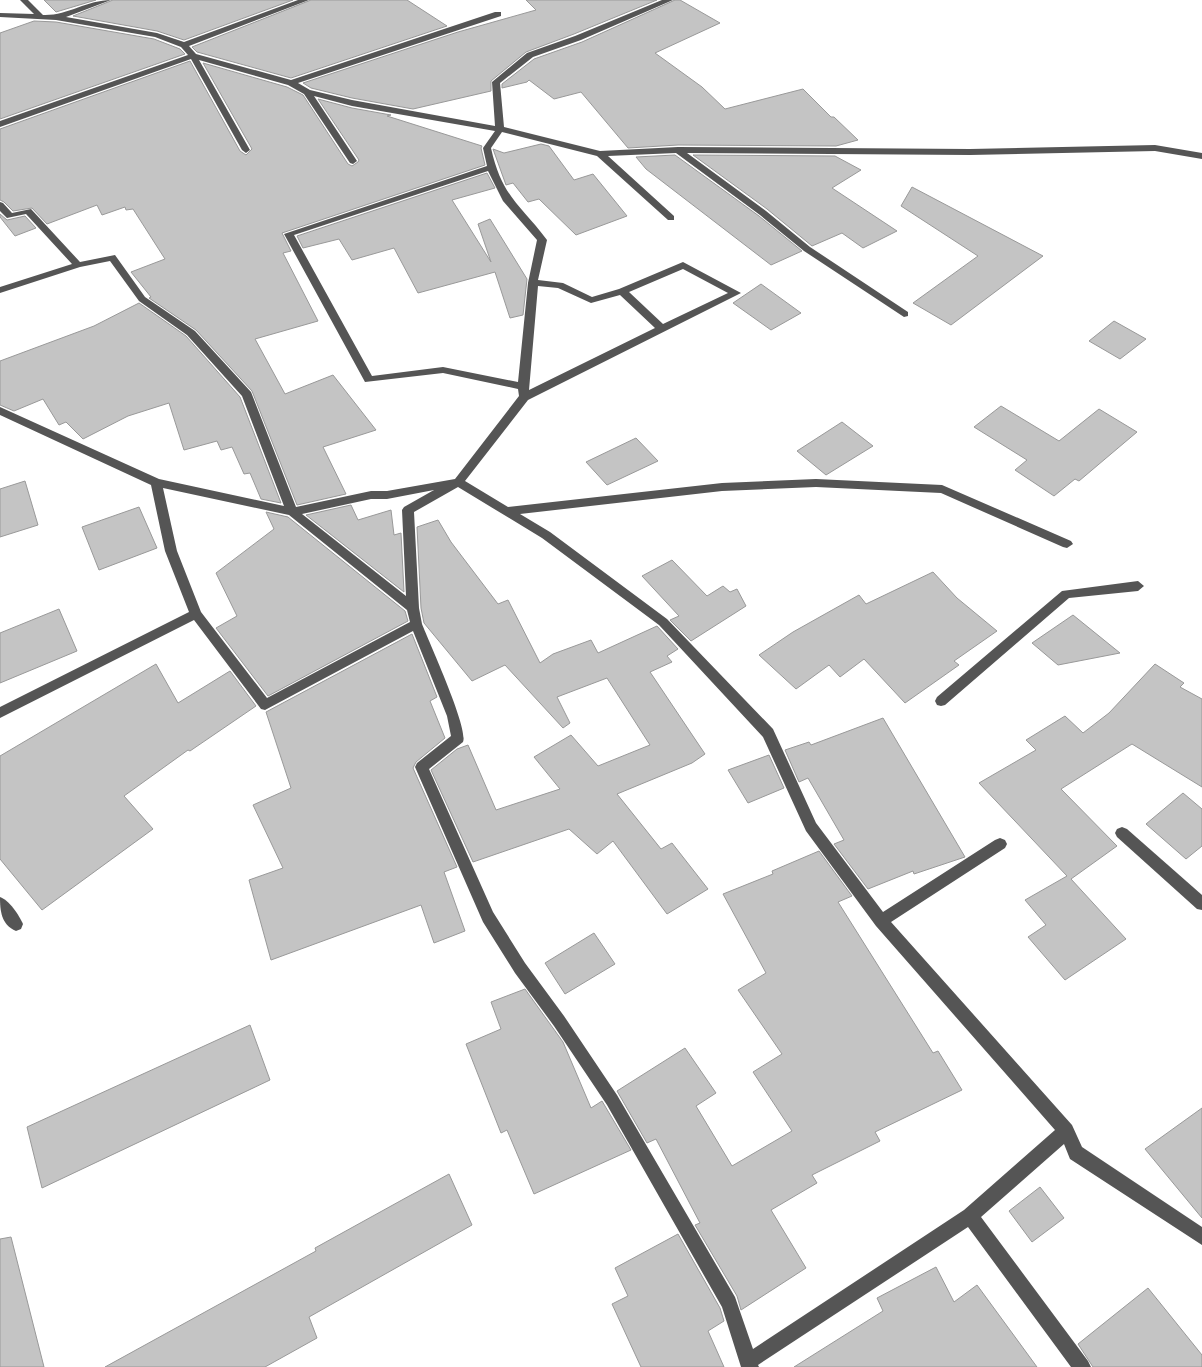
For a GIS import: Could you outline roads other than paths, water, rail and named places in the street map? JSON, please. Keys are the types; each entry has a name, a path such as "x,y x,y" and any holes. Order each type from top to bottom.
{"street":[{"path":"24,0 41,16"},
{"path":"56,18 107,0"},
{"path":"184,45 305,0"},
{"path":"523,392 533,283 542,240 504,198 491,167 487,148 500,129 496,82 530,55 578,38 669,0"},
{"path":"290,83 498,14"},
{"path":"0,15 56,18 157,35 184,45 193,56 246,150"},
{"path":"0,124 193,56 290,83 307,92 352,103 500,129 600,154 678,150 970,152 1155,148 1202,156"},
{"path":"307,92 352,161"},
{"path":"678,150 764,212 807,249 904,314"},
{"path":"600,154 671,218"},
{"path":"491,167 289,234 369,380 443,370 523,392"},
{"path":"0,205 10,216 28,211 78,265"},
{"path":"0,290 78,265 112,257 142,299 191,333 247,395 292,512 413,608"},
{"path":"533,283 560,285 591,300 622,291 683,265 736,293 662,330 523,392 458,482 408,510 413,608 416,624 453,716 458,738 422,767 484,909 520,968 559,1021 616,1109 729,1303 749,1364 970,1216 1066,1131"},
{"path":"622,291 662,330"},
{"path":"0,411 156,483 292,512 371,495 387,495 458,482 546,535 663,622 768,733 811,827 882,921 1066,1131 1076,1153 1202,1237"},
{"path":"156,483 171,551 196,614 265,705 416,624"},
{"path":"508,511 722,488 816,483 942,489 1068,544"},
{"path":"940,701 1066,594 1138,586"},
{"path":"0,714 196,614"},
{"path":"1122,833 1202,904"},
{"path":"882,921 1000,844"},
{"path":"0,903 16,924"},
{"path":"970,1216 1082,1367"}]}
